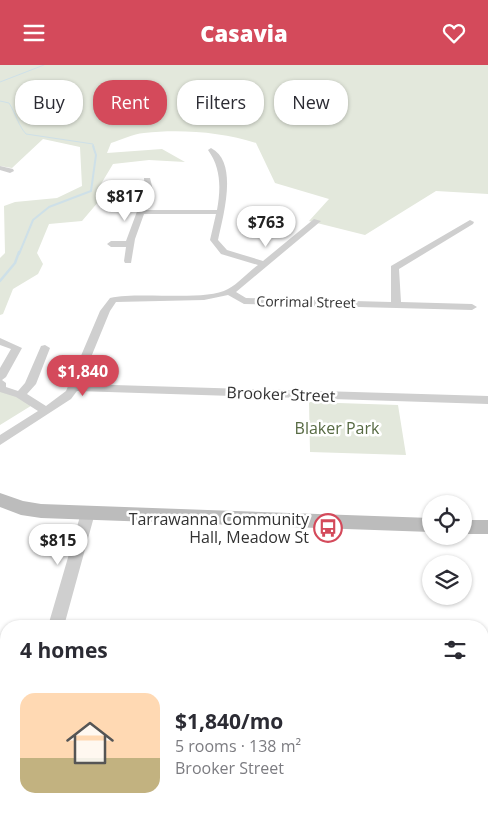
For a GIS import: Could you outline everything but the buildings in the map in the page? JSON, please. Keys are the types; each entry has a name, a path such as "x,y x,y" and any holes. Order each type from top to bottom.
{"main road":[{"path":"0,500 33,510 422,525"},
{"path":"472,527 488,527"}],"street":[{"path":"211,150 219,162 224,181 214,240 224,252 265,264"},
{"path":"0,168 10,171"},
{"path":"128,261 130,244 149,190 147,181"},
{"path":"141,211 219,212"},
{"path":"0,441 67,397 74,387 105,311 114,301 132,297 204,297 230,292 317,221"},
{"path":"396,304 394,269 470,223"},
{"path":"111,244 130,244"},
{"name":"Corrimal Street","path":"230,292 244,301 472,307"},
{"path":"0,341 17,348 0,377"},
{"path":"20,395 30,384 45,348"},
{"path":"0,383 1,389 20,395 46,411"},
{"name":"Brooker Street","path":"74,387 488,400"},
{"path":"58,620 88,513"}],"green space":[{"path":"0,65 488,65 488,194 436,191 365,235 309,221 329,199 275,183 256,143 229,136 201,132 172,131 144,133 111,143 107,153 162,149 185,162 149,160 113,164 101,184 99,201 82,221 49,224 37,253 43,264 38,274 13,289 3,314 0,315 0,258 5,253 4,206 15,202 57,198 82,186 80,147 43,139 12,168 0,166"},
{"path":"0,387 34,404 0,425"},
{"name":"Blaker Park","path":"309,402 398,405 406,455 310,452"}],"waterway":[{"path":"0,82 44,65"},
{"path":"0,101 9,103 26,134 93,144 94,147"},
{"path":"19,254 33,220 49,207 91,191 96,155 93,146"},
{"path":"0,281 15,263 19,252"}],"place":[{"name":"Tarrawanna Community Hall, Meadow St","path":"328,528"}]}
